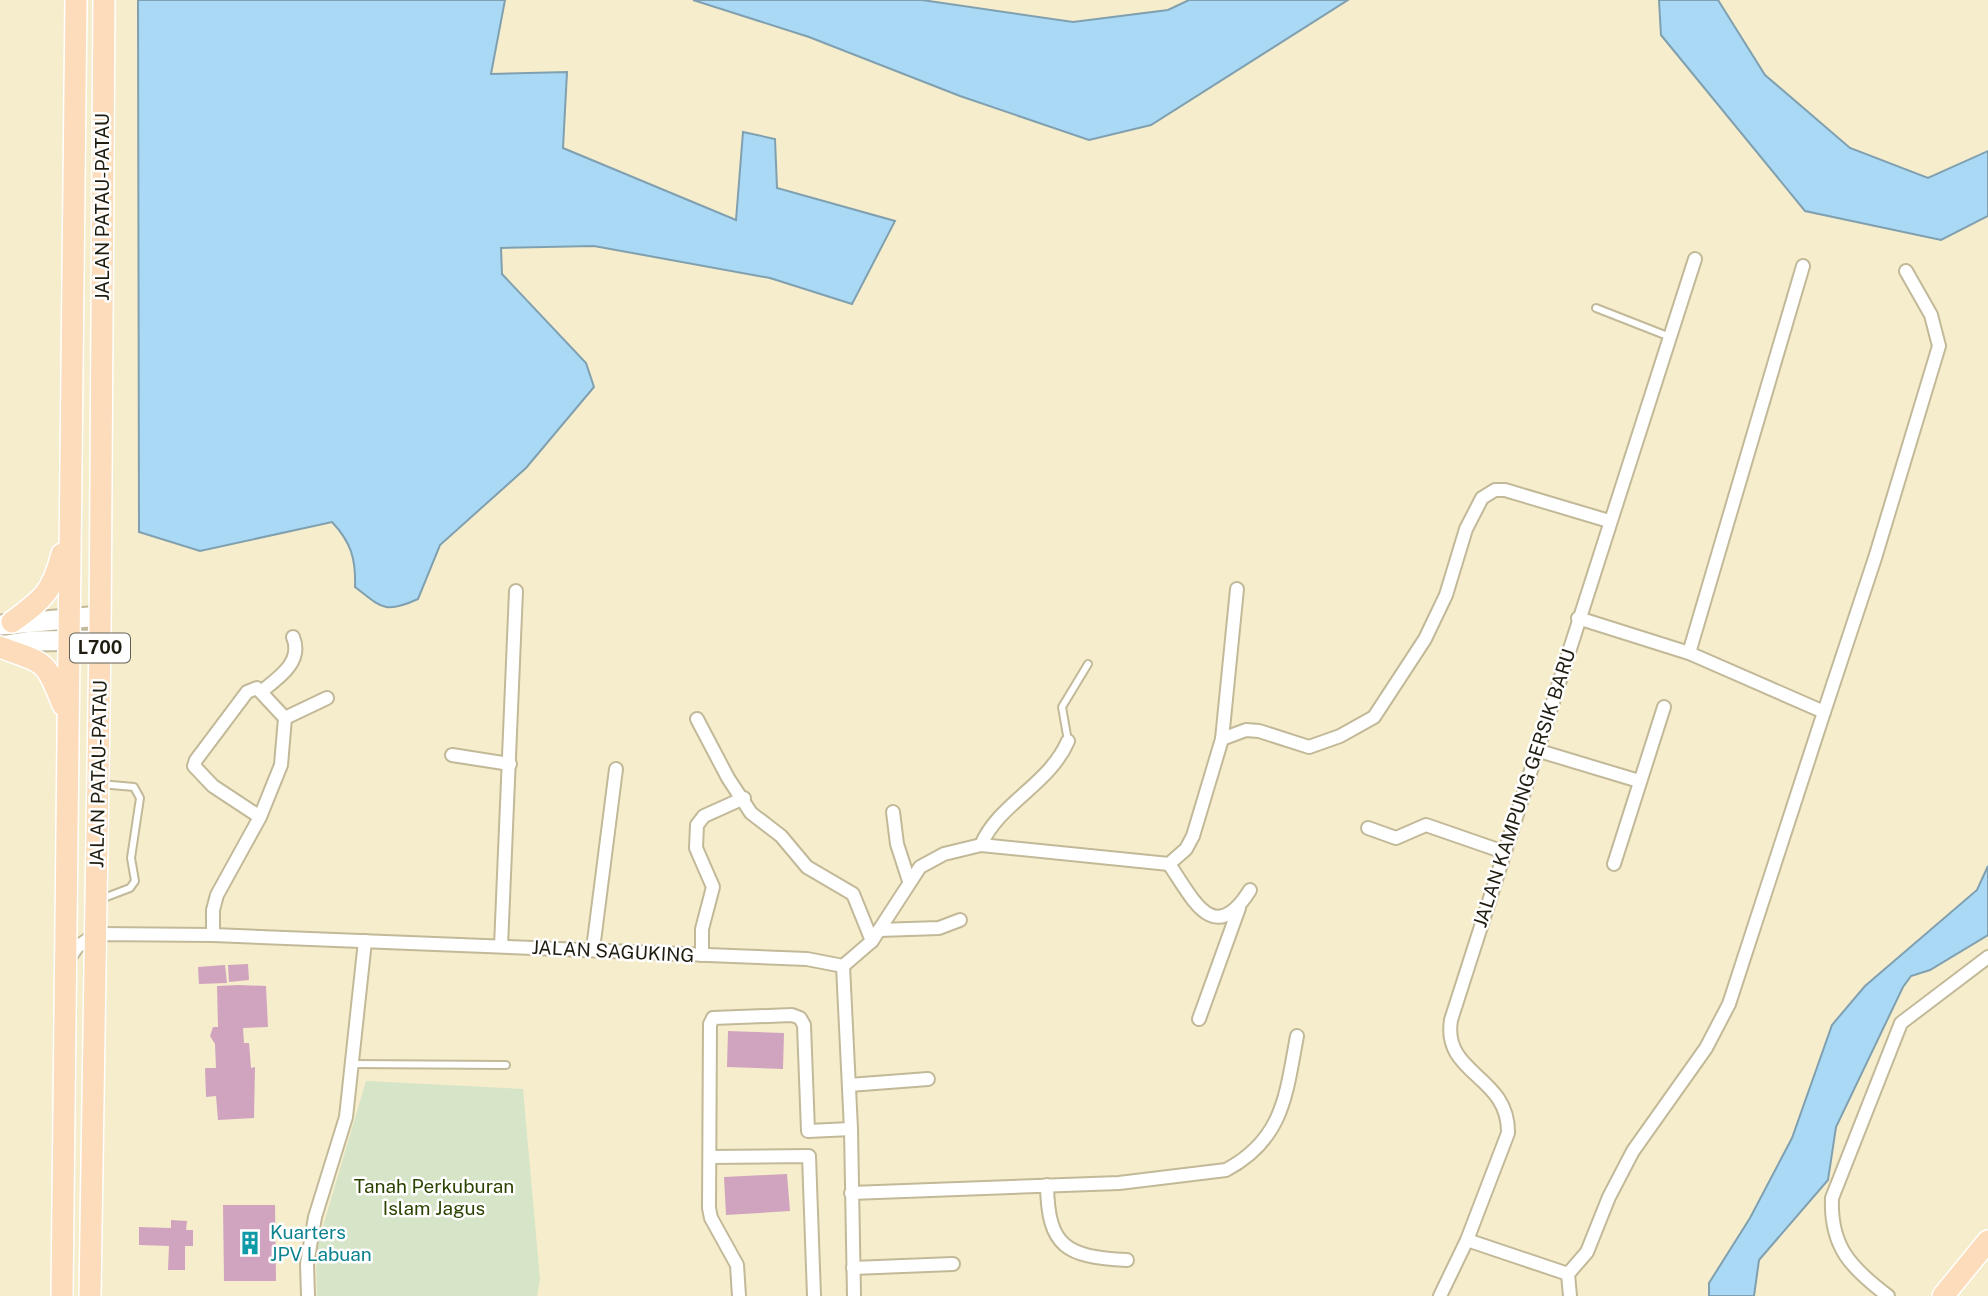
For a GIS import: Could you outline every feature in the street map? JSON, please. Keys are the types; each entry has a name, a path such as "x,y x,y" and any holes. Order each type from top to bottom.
{"main road":[{"name":"JALAN PATAU-PATAU","path":"62,1296 76,0"},
{"name":"JALAN PATAU-PATAU","path":"90,1296 100,640 104,0"},
{"path":"6,624 44,599 53,586 70,524"},
{"path":"6,624 100,616"},
{"path":"0,647 33,641 100,640"},
{"path":"0,647 39,661 51,673 68,717"},
{"path":"1943,1296 1988,1241"}],"street":[{"name":"JALAN KAMPUNG GERSIK BARU","path":"1440,1296 1467,1240 1508,1133 1508,1115 1494,1091 1462,1063 1450,1043 1449,1031 1578,618 1695,259"},
{"path":"1689,653 1803,266"},
{"path":"1570,1296 1568,1274 1587,1252 1609,1197 1633,1151 1706,1048 1729,1004 1939,346 1931,316 1906,271"},
{"path":"1222,739 1246,730 1259,731 1309,747 1340,736 1374,717 1425,639 1446,595 1466,529 1482,498 1495,491 1506,490 1609,521"},
{"path":"854,1296 852,1129 843,965 875,935 909,881 931,859 981,845 1169,864 1186,849 1194,836 1222,739 1237,589"},
{"path":"501,946 516,591"},
{"path":"1578,618 1689,653 1824,712"},
{"path":"262,691 281,676 296,655 298,648 293,637"},
{"path":"213,935 216,895 260,817 281,765 285,718 257,688 247,692 194,766 213,786 260,817"},
{"path":"285,718 327,698"},
{"path":"1614,864 1664,707"},
{"path":"697,719 728,778 744,798 751,813 781,836 807,867 853,894 875,935"},
{"path":"981,845 988,828 1044,776 1068,741"},
{"path":"1536,750 1639,781"},
{"path":"452,755 510,764"},
{"path":"593,949 616,769"},
{"path":"702,955 702,929 713,887 696,848 697,825 704,816 744,798"},
{"path":"893,812 897,844 909,881"},
{"path":"1367,828 1396,838 1426,825 1504,852"},
{"path":"1169,864 1201,911 1211,918 1239,908"},
{"path":"1199,1019 1239,908 1250,890"},
{"path":"875,935 939,928 960,920"},
{"path":"65,966 77,947 96,934"},
{"name":"JALAN SAGUKING","path":"96,934 213,935 593,949 807,958 843,965"},
{"path":"308,1296 310,1242 346,1117 365,941"},
{"path":"1888,1296 1852,1265 1836,1243 1831,1216 1832,1198 1901,1023 1988,957"},
{"path":"739,1296 737,1265 710,1218 710,1024 713,1018 721,1015 792,1015 800,1018 804,1025 814,1296"},
{"path":"851,1193 1119,1182 1215,1172 1240,1162 1271,1132 1281,1113 1297,1036"},
{"path":"849,1085 928,1079"},
{"path":"808,1131 852,1129"},
{"path":"710,1157 809,1156"},
{"path":"1047,1185 1048,1222 1058,1239 1070,1250 1126,1260"},
{"path":"1467,1240 1568,1274"},
{"path":"853,1268 953,1264"}],"lane":[{"path":"1596,308 1670,337"},
{"path":"1068,741 1062,707 1088,664"},
{"path":"96,901 130,888 135,881 131,858 140,797 134,787 98,784"},
{"path":"351,1065 506,1065"}],"green space":[{"name":"Tanah Perkuburan Islam Jagus","path":"366,1081 523,1089 540,1280 537,1296 317,1296 316,1250"}],"water":[{"path":"138,0 505,0 491,74 567,72 563,148 736,220 743,132 775,139 777,188 895,221 852,304 770,278 594,246 501,248 502,274 586,363 594,387 526,468 440,545 418,599 398,606 384,606 355,587 351,552 344,537 332,522 200,551 139,532"},
{"path":"693,0 922,0 1073,22 1168,10 1189,0 1348,0 1151,125 1089,140 960,96 809,37"},
{"path":"1659,0 1718,0 1765,75 1850,148 1928,178 1988,151 1988,216 1941,240 1805,211 1661,35"},
{"path":"1988,866 1988,935 1930,970 1911,976 1903,987 1836,1127 1828,1180 1759,1260 1754,1296 1709,1296 1709,1283 1750,1218 1792,1138 1832,1025 1865,986 1977,890"}],"building":[{"path":"248,964 249,980 229,982 228,965"},
{"path":"225,965 227,983 199,984 198,967"},
{"path":"217,986 266,986 268,1027 243,1028 244,1043 249,1043 251,1068 255,1067 254,1118 218,1120 216,1096 206,1097 205,1068 216,1068 215,1044 210,1036 213,1027 218,1027"},
{"path":"728,1031 784,1033 783,1069 727,1067"},
{"path":"787,1174 790,1211 726,1215 724,1177"},
{"name":"Kuarters JPV Labuan","path":"223,1205 275,1205 276,1281 224,1281"},
{"path":"171,1220 187,1221 186,1230 193,1230 193,1246 185,1246 185,1270 168,1270 169,1246 139,1245 139,1227 171,1228"}],"place":[{"name":"Kuarters JPV Labuan","path":"250,1243"}]}
